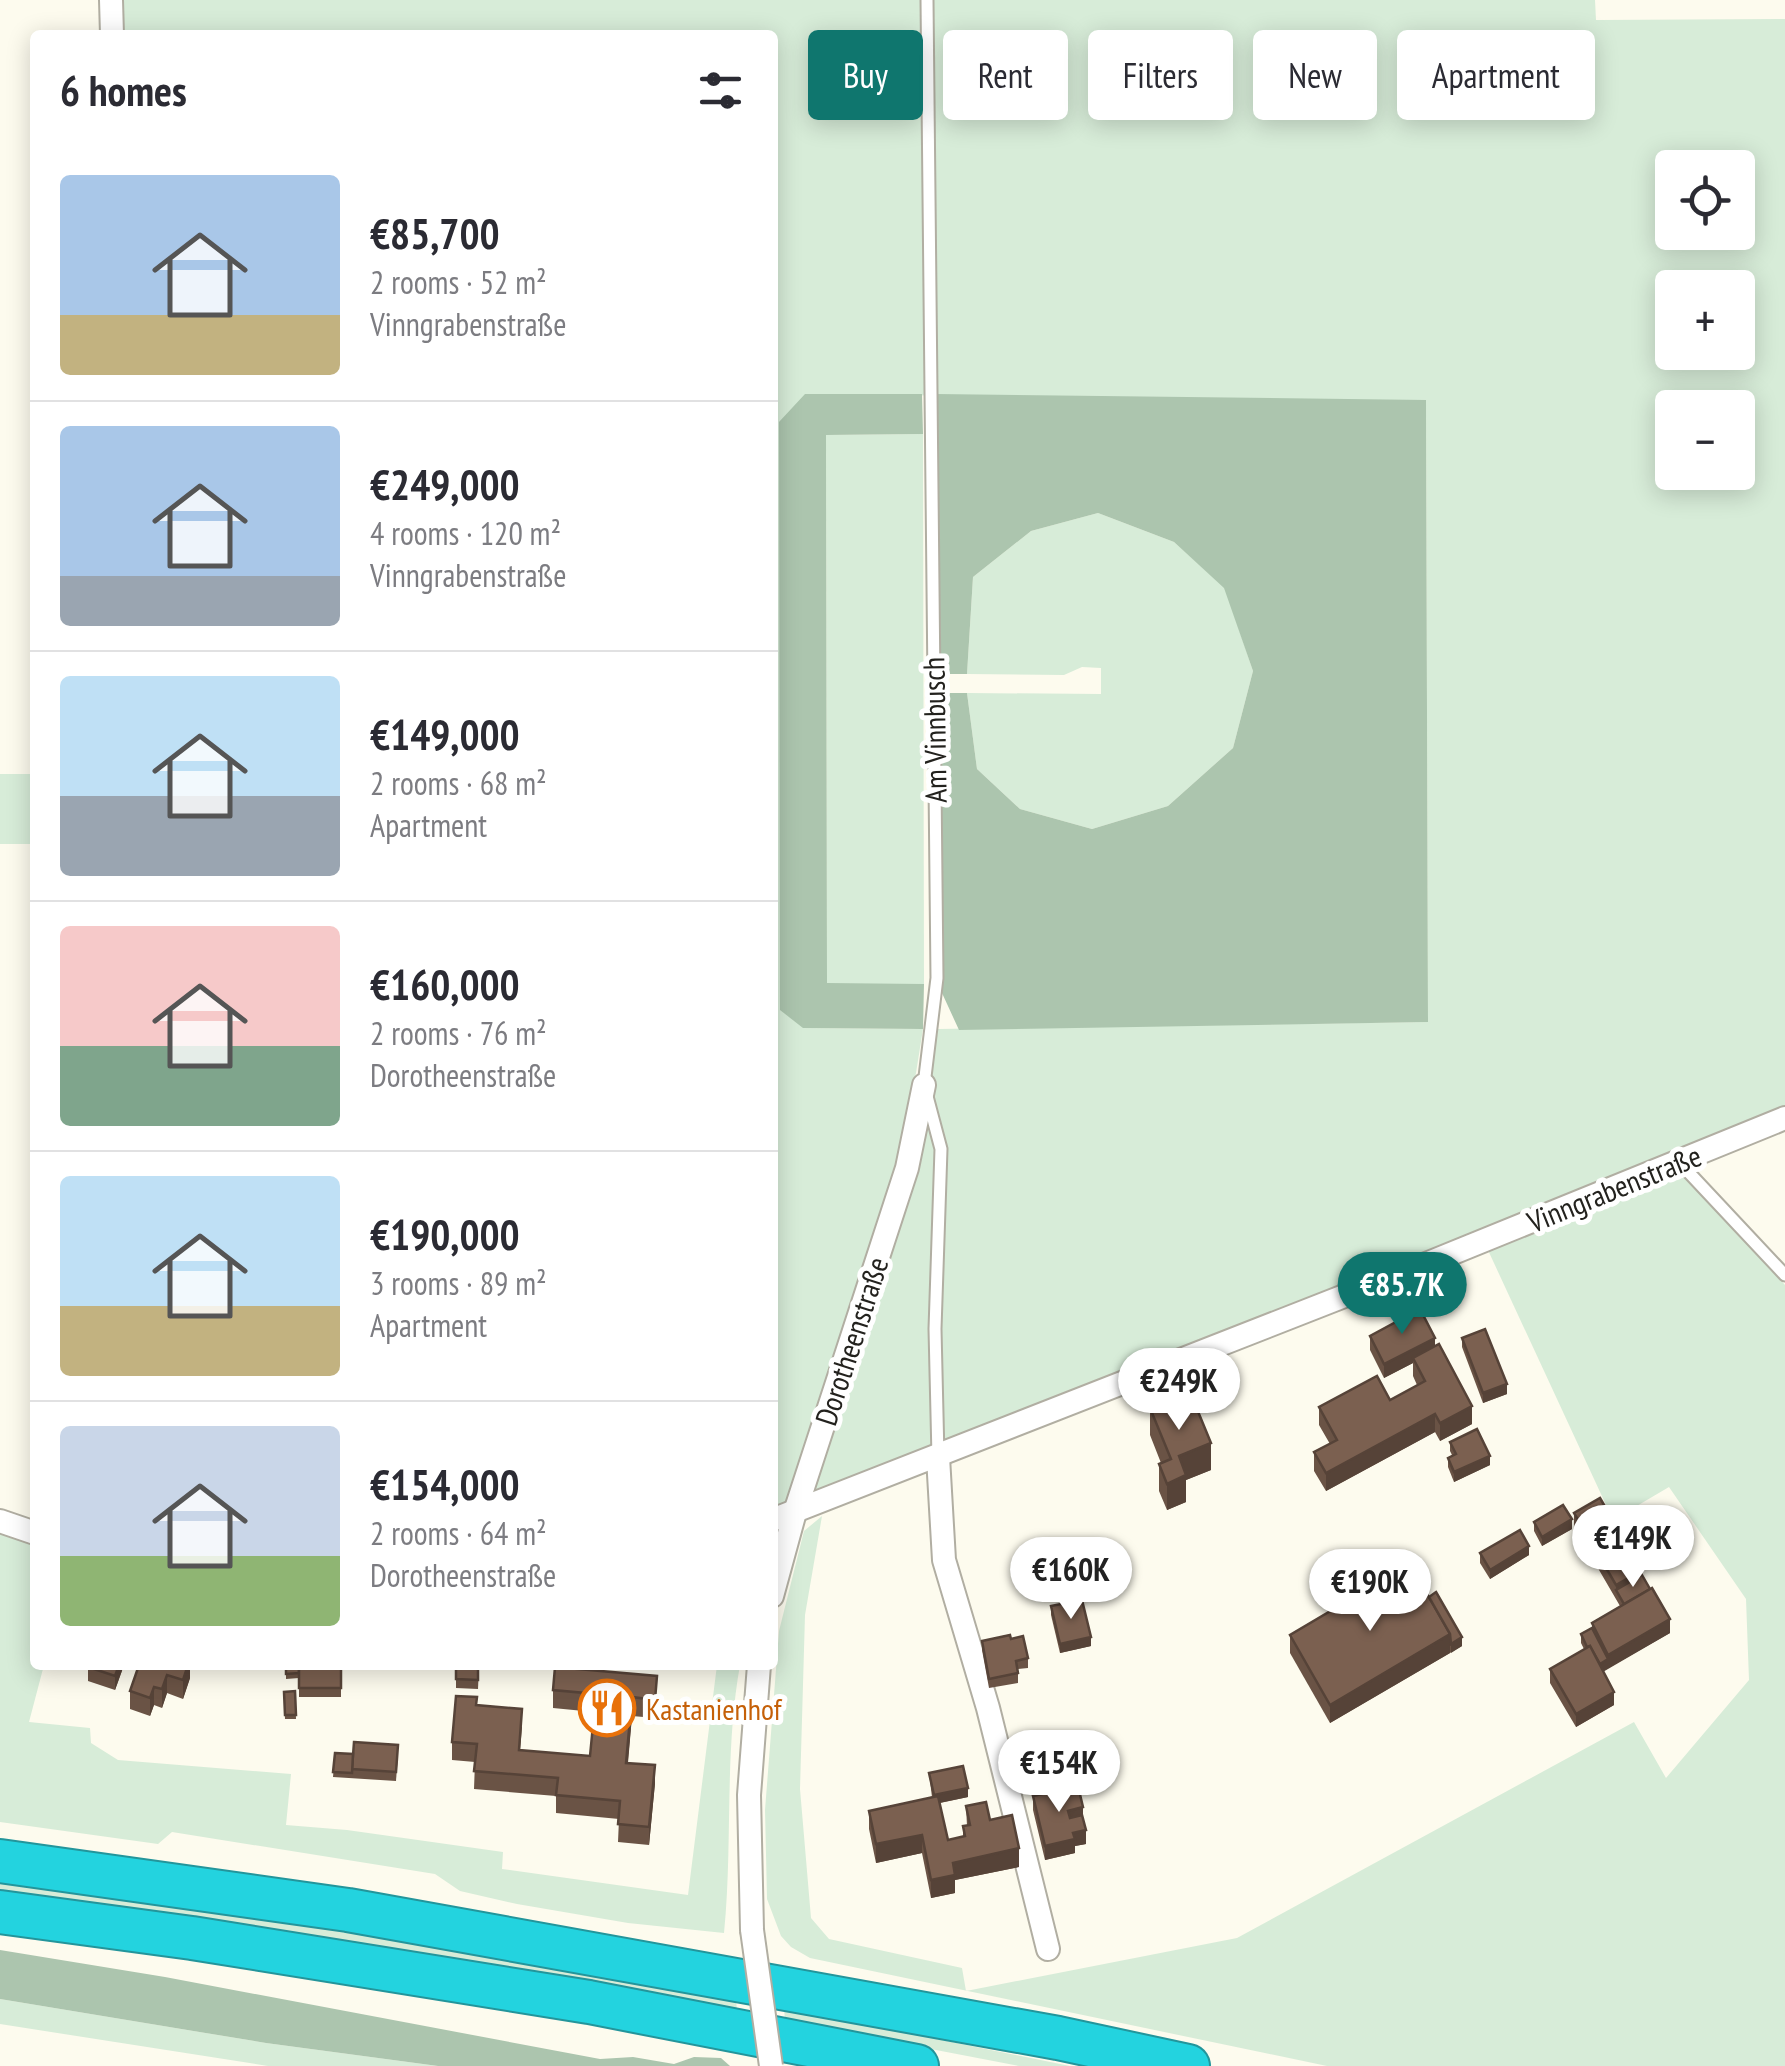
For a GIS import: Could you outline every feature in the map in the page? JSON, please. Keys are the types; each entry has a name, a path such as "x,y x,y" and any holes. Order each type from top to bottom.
{"highway":[{"path":"0,1861 348,1910 1058,2038 1188,2066"},
{"path":"0,1912 192,1938 570,1999 918,2066"}],"street":[{"path":"111,0 112,30"},
{"name":"Dorotheenstraße","path":"778,1556 784,1516 907,1168 924,1085"},
{"name":"Vinngrabenstraße","path":"784,1516 1785,1118"},
{"path":"938,1457 944,1560 988,1708 1048,1949"},
{"path":"0,1521 30,1531"},
{"path":"759,1670 748,1795 752,1930 771,2066"}],"lane":[{"name":"Am Vinnbusch","path":"927,0 937,978 924,1085 941,1149 935,1330 938,1457"},
{"path":"1679,1162 1785,1275"}],"green space":[{"path":"118,0 1595,0 1596,20 1785,19 1785,1109 1130,1376 809,1495 924,1117 938,1029 1428,1022 1426,401 805,394 804,1028 923,1029 901,1167 787,1503 778,1509 778,30 119,30"},
{"path":"805,394 922,394 923,434 826,435 827,983 924,984 923,1029 803,1028 780,1010 779,422"},
{"path":"936,394 1426,400 1428,1022 959,1030 942,993 941,693 967,693 977,769 1020,809 1092,829 1168,806 1233,748 1253,671 1224,588 1174,542 1098,513 1031,531 973,577 967,674 941,674"},
{"path":"923,434 924,984 827,984 826,435"},
{"path":"1098,513 1174,542 1225,588 1253,671 1233,748 1168,806 1092,829 1020,809 977,769 967,693 1101,694 1101,668 1082,667 1064,675 967,674 973,577 1031,531"},
{"path":"0,774 30,774 30,844 0,844"},
{"path":"1677,1174 1690,1181 1785,1285 1785,2066 1327,2066 967,1991 1237,1938 1634,1722 1666,1778 1749,1680 1746,1599 1669,1487 1613,1520 1487,1248"},
{"path":"822,1516 805,1615 800,1789 811,1918 829,1939 962,1968 966,1991 810,1958 781,1936 767,1899 765,1810 779,1631 804,1531"},
{"path":"0,1528 30,1540 30,1670 43,1670 29,1722 90,1728 91,1743 118,1760 291,1774 286,1825 503,1852 502,1869 688,1895 716,1670 739,1670 732,1732 724,1933 628,1923 517,1904 460,1891 435,1874 172,1832 158,1844 0,1822"},
{"path":"0,1878 319,1926 736,1999 737,2011 317,1937 0,1890"},
{"path":"0,1950 600,2059 633,2057 674,2064 694,2057 721,2058 730,2066 438,2066 266,2043 0,1999"},
{"path":"0,1999 266,2043 438,2066 268,2066 0,2024"},
{"path":"784,2008 1070,2066 1019,2066 785,2021"}],"building":[{"path":"1420,1309 1435,1338 1384,1364 1370,1336"},
{"path":"1485,1329 1507,1384 1483,1393 1462,1338"},
{"path":"1439,1344 1472,1406 1440,1423 1435,1414 1326,1473 1314,1452 1337,1440 1319,1407 1377,1376 1390,1400 1425,1381 1413,1358"},
{"path":"1190,1392 1211,1443 1179,1456 1186,1475 1167,1484 1159,1464 1171,1459 1150,1408"},
{"path":"1477,1429 1490,1456 1454,1472 1448,1458 1456,1454 1450,1442"},
{"path":"1600,1498 1642,1570 1616,1585 1574,1513"},
{"path":"1563,1505 1572,1519 1542,1537 1534,1522"},
{"path":"1520,1530 1529,1546 1490,1570 1480,1553"},
{"path":"1410,1564 1450,1634 1330,1705 1290,1635"},
{"path":"1642,1575 1650,1589 1624,1604 1616,1590"},
{"path":"1652,1588 1670,1619 1608,1655 1592,1623"},
{"path":"1436,1592 1462,1637 1451,1644 1450,1634 1429,1597"},
{"path":"1082,1600 1091,1637 1060,1644 1051,1606"},
{"path":"1592,1628 1608,1659 1600,1664 1581,1634"},
{"path":"1010,1635 1011,1639 1023,1636 1028,1658 1016,1661 1018,1673 989,1679 982,1641"},
{"path":"1590,1646 1614,1692 1576,1714 1550,1669"},
{"path":"137,1670 186,1670 183,1680 167,1675 162,1689 154,1687 150,1698 130,1691"},
{"path":"299,1670 341,1670 341,1688 299,1688"},
{"path":"456,1670 478,1670 478,1680 456,1679"},
{"path":"555,1670 657,1676 655,1700 632,1697 626,1763 655,1765 649,1827 618,1824 620,1801 556,1795 558,1778 474,1771 477,1744 452,1742 456,1696 477,1697 476,1705 522,1709 519,1750 590,1756 596,1694 553,1690"},
{"path":"295,1691 296,1715 285,1715 284,1692"},
{"path":"354,1742 398,1745 396,1772 352,1769"},
{"path":"335,1753 353,1754 352,1773 333,1772"},
{"path":"963,1766 968,1788 934,1795 929,1773"},
{"path":"1078,1786 1083,1807 1068,1811 1070,1818 1082,1815 1086,1830 1073,1833 1075,1839 1045,1846 1033,1796"},
{"path":"938,1796 948,1840 965,1836 963,1826 970,1825 966,1806 986,1802 990,1820 1012,1815 1019,1848 953,1863 955,1875 931,1880 922,1835 876,1844 869,1811"}],"place":[{"name":"Kastanienhof","path":"607,1708"}]}
